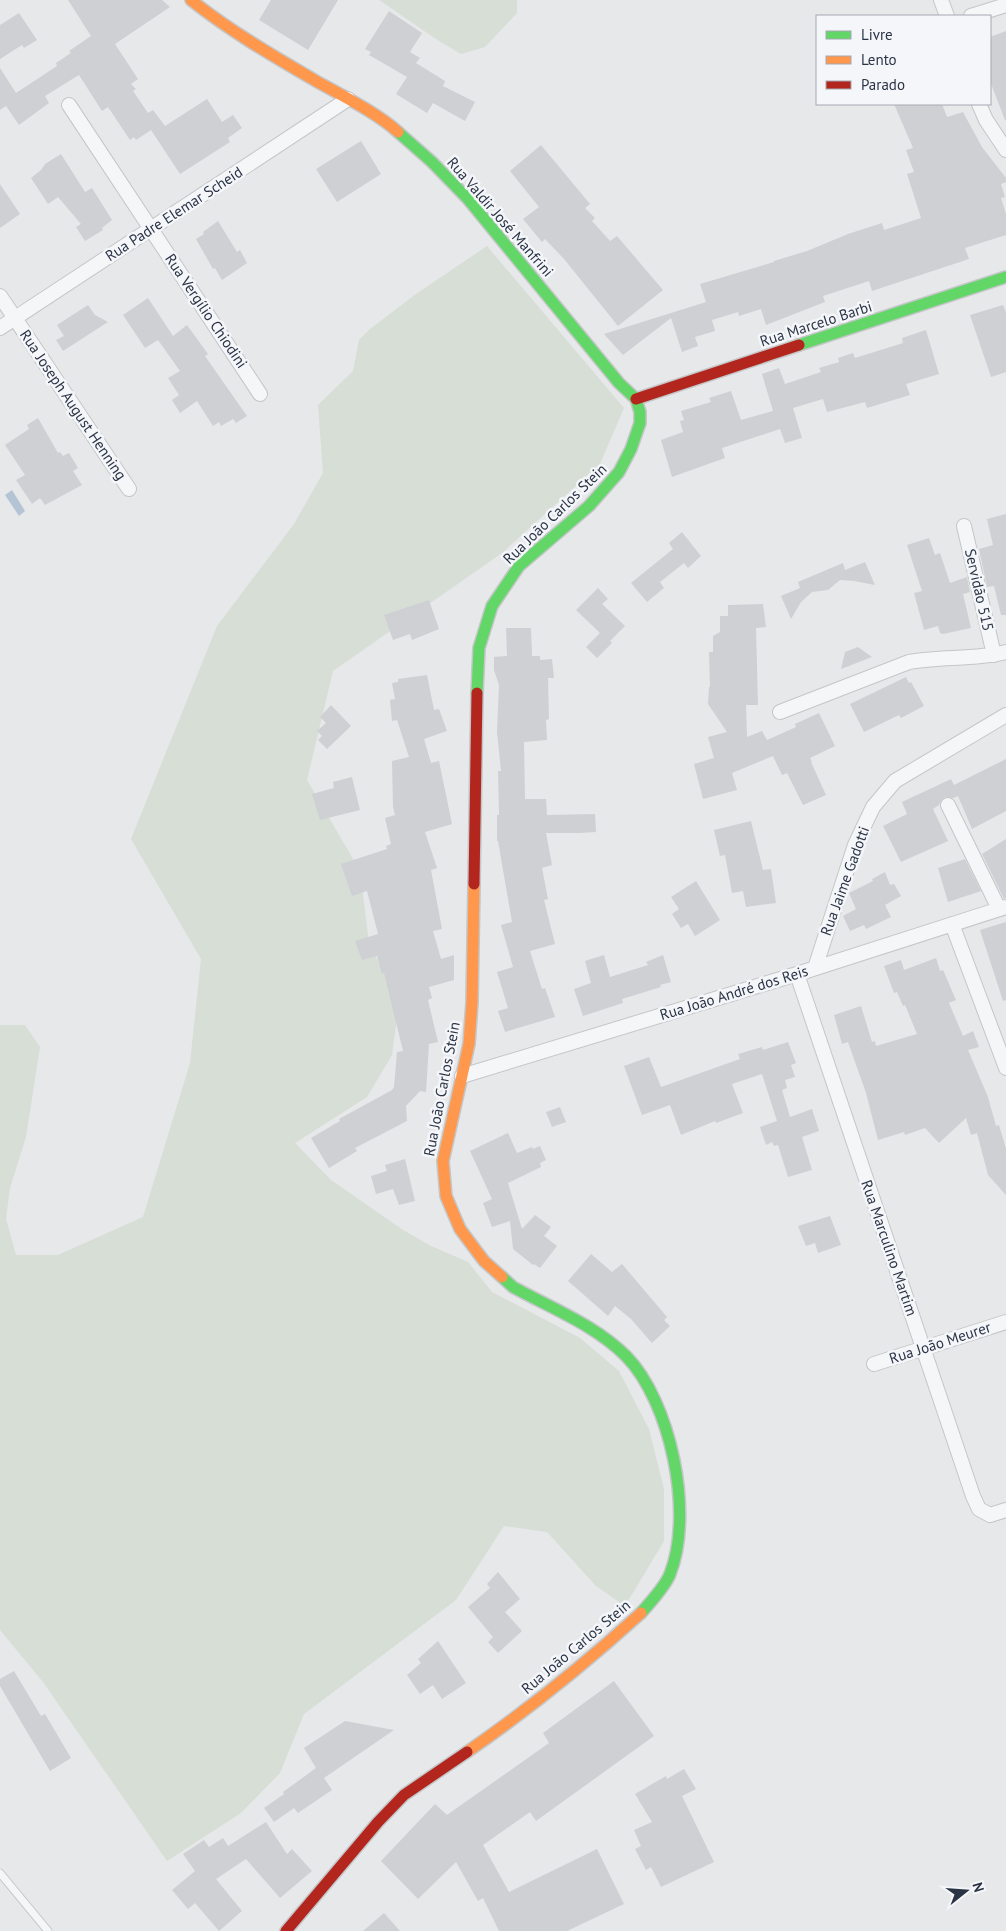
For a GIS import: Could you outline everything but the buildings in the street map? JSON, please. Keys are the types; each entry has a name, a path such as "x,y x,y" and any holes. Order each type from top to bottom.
{"street":[{"name":"Rua Valdir José Manfrini","path":"191,0 283,62 394,128 432,162 468,199 618,383 636,400"},
{"path":"941,0 947,15"},
{"path":"974,15 1006,5"},
{"name":"Rua Padre Elemar Scheid","path":"0,328 348,99"},
{"name":"Rua Vergílio Chiodini","path":"69,105 260,394"},
{"path":"980,105 986,120 1006,150"},
{"name":"Rua Marcelo Barbi","path":"636,400 1006,277"},
{"name":"Rua Joseph August Henning","path":"0,296 128,489"},
{"name":"Rua João Carlos Stein","path":"286,1931 378,1822 404,1796 506,1725 596,1654 642,1612 670,1575 680,1539 679,1489 670,1440 652,1393 627,1357 602,1335 513,1287 484,1261 460,1229 446,1196 443,1161 469,1044 472,1002 476,714 479,648 492,606 519,566 589,506 619,472 631,449 640,424 640,412 636,400"},
{"name":"Servidão 515","path":"964,526 1000,654"},
{"path":"780,712 909,662 1000,654"},
{"name":"Rua Jaime Gadotti","path":"815,968 855,844 874,806 895,781 1006,715"},
{"path":"948,805 1003,908"},
{"name":"Rua João André dos Reis","path":"462,1076 797,974 1003,908"},
{"path":"952,924 1006,1068"},
{"name":"Rua Marculino Martim","path":"797,974 973,1496 979,1509 990,1515 1006,1510"},
{"name":"Rua João Meurer","path":"874,1364 1006,1322"}],"lane":[{"path":"0,1873 48,1931"}],"shaded area":[{"path":"379,0 517,0 517,13 485,47 461,54"},
{"path":"487,246 624,408 600,464 502,553 333,671 307,780 360,871 369,943 399,1003 392,1055 367,1097 295,1143 331,1180 403,1230 431,1246 468,1262 492,1292 580,1338 619,1371 649,1429 664,1489 664,1541 625,1606 596,1586 547,1532 504,1526 456,1600 304,1714 280,1773 241,1813 167,1861 43,1682 0,1630 0,1025 25,1025 40,1047 26,1137 10,1188 6,1219 16,1255 58,1255 143,1217 190,1063 201,959 131,839 217,626 294,524 323,473 318,405 353,371 359,340 370,329 416,294"}],"water":[{"path":"12,490 25,511 19,516 5,495"}],"traffic: fast":[{"path":"398,132 432,162 468,199 619,383 636,399"},
{"path":"799,345 1006,277"},
{"path":"477,693 479,648 492,606 519,566 589,506 619,472 631,449 640,423 640,412 636,399"},
{"path":"502,1277 513,1287 587,1326 614,1345 626,1356 642,1376 655,1401 666,1429 674,1460 680,1521 677,1549 670,1574 661,1589 641,1613"}],"traffic: slow":[{"path":"191,0 252,43 369,111 398,132"},
{"path":"474,884 472,1002 469,1044 443,1161 446,1196 460,1229 484,1261 502,1277"},
{"path":"467,1752 556,1686 641,1613"}],"traffic: jam":[{"path":"636,399 799,345"},
{"path":"474,884 477,693"},
{"path":"286,1931 378,1822 404,1795 467,1752"}]}
